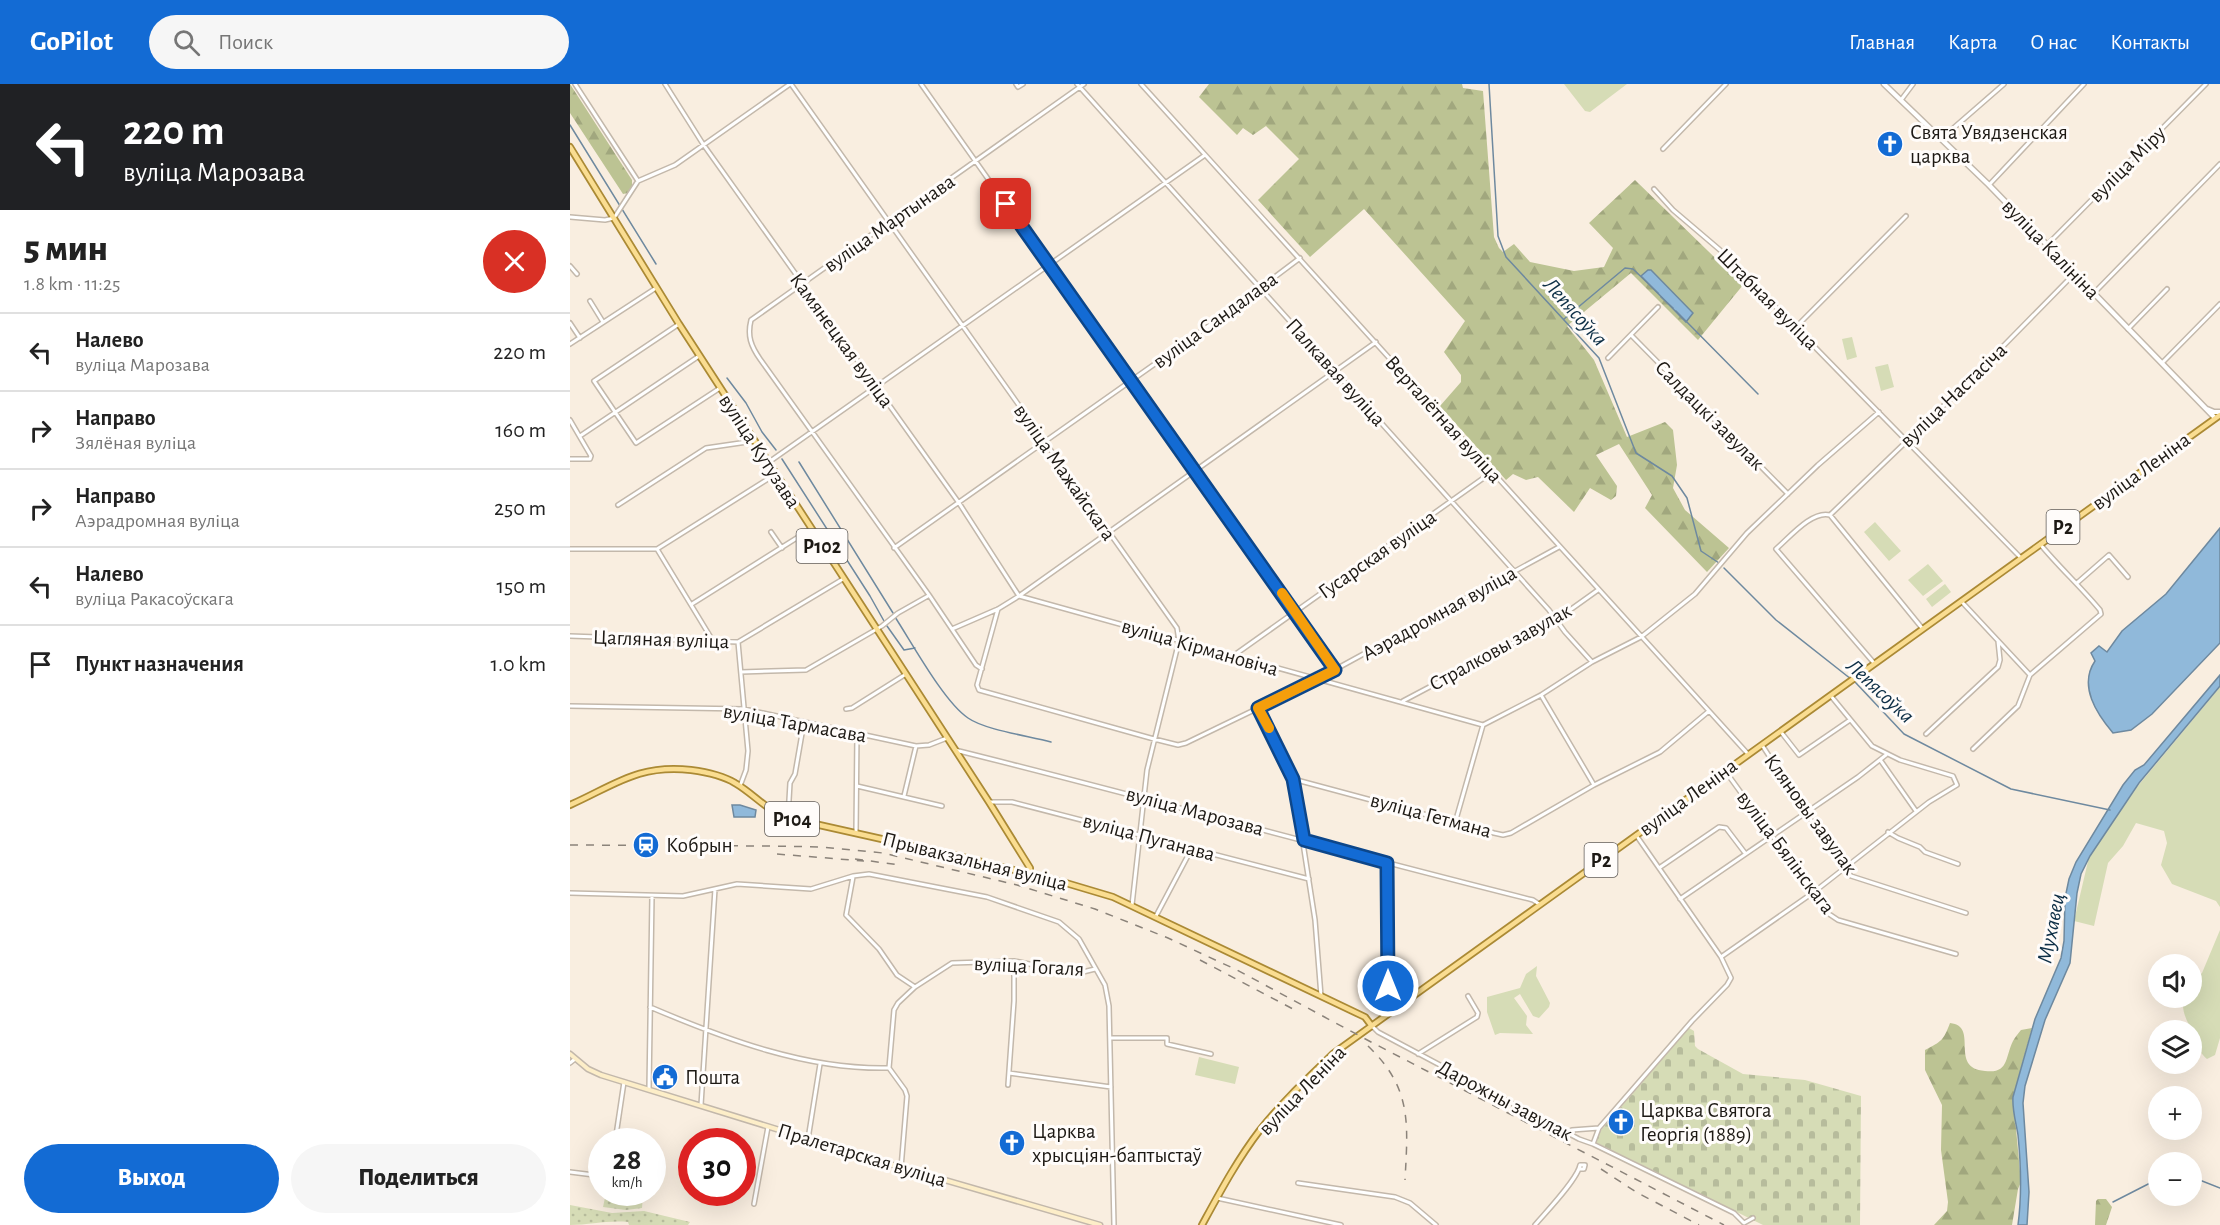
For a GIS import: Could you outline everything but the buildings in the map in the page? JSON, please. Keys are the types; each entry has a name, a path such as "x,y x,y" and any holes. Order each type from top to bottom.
{"main road":[{"name":"вуліца Кутузава","path":"570,147 699,356 989,802 1030,867 1030,874"},
{"name":"вуліца Леніна","path":"1202,1225 1251,1143 1281,1105 1334,1053 2220,413"},
{"name":"Прывакзальная вуліца","path":"570,805 639,772 654,769 698,771 718,776 740,786 768,809 788,818 1098,892 1156,916 1365,1017 1371,1025"},
{"name":"Пралетарская вуліца","path":"570,1054 592,1072 901,1168 1100,1225"}],"street":[{"path":"575,84 637,181"},
{"name":"Камянецкая вуліца","path":"665,84 703,144 959,503 1019,596"},
{"path":"570,217 605,220 614,218 637,181 675,165 790,84"},
{"name":"вуліца Мажайскага","path":"790,84 1174,623 1179,641"},
{"path":"921,84 1335,670"},
{"path":"1016,84 1018,87 1023,84"},
{"name":"вуліца Мартынава","path":"813,432 750,343 751,320 976,162 1078,86 1084,84"},
{"name":"Верталётная вуліца","path":"1141,84 1748,754"},
{"path":"1663,149 1726,84"},
{"name":"вуліца Калініна","path":"1884,84 1989,185 2214,418"},
{"path":"1901,100 1913,84"},
{"path":"1942,138 2004,84"},
{"path":"1989,185 2084,84"},
{"name":"вуліца Міру","path":"2047,245 2206,84"},
{"name":"Палкавая вуліца","path":"1078,86 1549,610 1592,662"},
{"path":"769,462 1205,155"},
{"path":"2094,293 2220,164"},
{"name":"Штабная вуліца","path":"1654,189 1673,210 1720,250 2021,558"},
{"path":"1796,327 1906,216"},
{"name":"вуліца Сандалава","path":"894,548 1045,443 1300,258"},
{"path":"570,266 577,274"},
{"name":"вуліца Настасіча","path":"1830,515 1964,386 2075,273"},
{"path":"570,344 656,288"},
{"path":"2128,329 2167,289"},
{"path":"590,301 603,322"},
{"path":"2162,363 2220,304"},
{"path":"1608,358 1658,307"},
{"path":"570,323 580,338"},
{"path":"679,324 594,381 636,443 720,388"},
{"name":"Салдацкі завулак","path":"1631,335 1788,494"},
{"path":"952,629 998,609 1019,596 1376,342"},
{"path":"580,436 699,356"},
{"path":"2204,407 2220,413"},
{"path":"2204,407 2208,416 2204,426"},
{"path":"1455,823 1483,725 1541,695 1592,662 1641,637 1695,594 1747,533 1879,412"},
{"path":"570,420 591,458 570,459"},
{"path":"813,432 978,668 982,669"},
{"path":"618,505 706,448 754,441"},
{"name":"Гусарская вуліца","path":"1233,656 1492,472"},
{"path":"570,549 627,551 657,549 776,474"},
{"path":"1874,663 1776,549 1818,515 1830,515 1922,628"},
{"path":"692,604 811,529"},
{"path":"771,532 782,548"},
{"path":"1973,749 2018,706 2030,675 2101,614 2077,583 2060,568 2040,544"},
{"name":"Аэрадромная вуліца","path":"1154,740 1182,745 1316,680 1559,547"},
{"path":"657,549 713,641"},
{"path":"2077,583 2109,555 2128,577"},
{"name":"Цагляная вуліца","path":"570,636 738,642 843,579"},
{"name":"Стралковы завулак","path":"1401,702 1556,620 1598,590"},
{"path":"741,672 806,670 929,595"},
{"name":"вуліца Кірмановіча","path":"1019,596 1483,725"},
{"path":"1961,601 2030,675"},
{"path":"998,609 977,685 981,692 1154,740"},
{"path":"1132,905 1143,797 1154,740 1179,641"},
{"path":"1926,734 1998,667 2000,660 1998,641"},
{"path":"738,642 748,752 746,770 740,786"},
{"path":"846,709 852,708 906,674"},
{"path":"1721,957 1814,892 1888,832 1957,784 1953,776 1886,755 1872,746 1830,694"},
{"path":"1541,695 1594,785"},
{"name":"вуліца Тармасава","path":"570,706 744,709 916,746 928,745 947,738"},
{"path":"1258,708 1293,779 1304,840 1321,996"},
{"name":"вуліца Гетмана","path":"1293,779 1503,835 1511,833 1594,785 1660,752 1709,711"},
{"path":"1780,730 1799,755 1850,720"},
{"path":"788,818 790,783 795,774 804,722"},
{"path":"856,833 857,733"},
{"name":"Кляновы завулак","path":"1761,744 1806,813 1845,868 1855,878 1966,913"},
{"path":"904,796 916,746"},
{"name":"вуліца Марозава","path":"955,750 1143,797 1533,900 1539,904"},
{"path":"1680,899 1881,761 1886,755"},
{"path":"1881,761 1916,811"},
{"name":"вуліца Бялінскага","path":"1725,770 1829,914 1838,920 1956,954"},
{"path":"857,786 942,806"},
{"name":"вуліца Пуганава","path":"989,802 1012,802 1309,879"},
{"path":"1659,868 1719,827 1726,828 1746,853"},
{"path":"1888,832 1920,847 1925,852 1958,864"},
{"path":"1593,1144 1599,1128 1731,978 1721,957 1636,835"},
{"path":"1156,916 1192,848"},
{"path":"1387,863 1388,1013"},
{"path":"570,893 683,896 737,884 811,889 853,876 869,874 987,897 1059,922 1079,939 1105,985 1109,1006 1114,1225"},
{"path":"853,876 846,915 879,949 897,975 915,987"},
{"path":"701,1107 716,888"},
{"path":"649,1089 651,895"},
{"path":"1008,1085 1014,1000 1014,961"},
{"name":"вуліца Гогаля","path":"889,1068 894,1010 898,1003 915,987 952,963 1014,961 1059,970 1083,972 1095,969"},
{"name":"Дарожны завулак","path":"1418,1054 1477,1017 1478,1012 1468,996"},
{"path":"650,1007 705,1030 820,1064 889,1068 907,1096 901,1168"},
{"name":"Дарожны завулак","path":"1371,1025 1378,1032 1418,1054 1568,1133 1734,1213 1744,1223 1753,1218"},
{"path":"1110,1038 1167,1038 1167,1044 1211,1054"},
{"path":"570,1063 575,1059"},
{"path":"808,1139 820,1064"},
{"path":"1009,1073 1111,1087"},
{"path":"617,1128 624,1082"},
{"path":"756,1193 768,1127"},
{"path":"1568,1133 1572,1130 1599,1128"},
{"path":"1535,1225 1580,1169"},
{"path":"570,1173 588,1174"},
{"path":"1298,1183 1395,1197 1410,1203 1436,1225"},
{"path":"1217,1198 1338,1225"}],"green space":[{"path":"570,84 632,180 628,193 623,194 570,113"},
{"path":"1209,84 1462,84 1463,88 1483,91 1494,237 1503,252 1514,244 1530,262 1574,271 1604,267 1613,248 1589,223 1635,180 1743,285 1698,340 1631,273 1567,326 1594,360 1627,437 1665,422 1673,430 1677,465 1673,488 1685,510 1729,548 1707,572 1645,508 1652,495 1619,444 1596,455 1617,486 1616,496 1611,500 1590,488 1574,512 1538,477 1526,480 1513,474 1506,480 1440,406 1461,382 1461,375 1444,352 1465,321 1364,209 1310,257 1258,200 1299,159 1266,126 1253,135 1243,128 1237,135 1199,97"},
{"path":"1564,84 1627,84 1590,112 1585,111"},
{"path":"1852,337 1857,357 1847,360 1842,339"},
{"path":"1888,364 1894,387 1881,391 1875,367"},
{"path":"1875,522 1901,551 1889,561 1864,532"},
{"path":"1928,564 1943,581 1923,596 1908,580"},
{"path":"1945,584 1951,592 1932,607 1926,599"},
{"path":"2220,687 2220,907 2216,901 2172,884 2161,865 2167,843 2164,831 2136,823 2123,846 2108,863 2094,926 2074,921 2089,857 2137,787"},
{"path":"2220,930 2220,1038 2215,1055 2207,1059 2202,1053 2202,1020 2187,1020 2183,1009 2202,1008 2202,973"},
{"path":"1537,966 1536,976 1550,1003 1549,1007 1539,1018 1533,1016 1520,994 1514,998 1527,1016 1526,1025 1533,1034 1500,1033 1495,1035 1487,1012 1487,997 1520,988 1526,974"},
{"path":"1950,1023 1959,1026 1963,1031 1968,1063 1974,1068 1985,1071 1998,1070 2002,1067 2013,1041 2021,1030 2032,1028 2013,1097 2021,1182 2012,1225 1934,1225 1947,1211 1948,1202 1941,1150 1942,1105 1925,1070 1925,1050 1941,1040"},
{"path":"1689,1028 1694,1031 1695,1046 1698,1049 1743,1074 1805,1080 1861,1096 1860,1225 1763,1225 1595,1142 1597,1135"},
{"path":"1199,1057 1239,1067 1235,1084 1195,1075"},
{"path":"2098,1199 2106,1199 2112,1207 2106,1225 2095,1225"},
{"path":"570,1205 612,1213 644,1211 690,1222 688,1225 629,1225 628,1222 606,1222 570,1225"},
{"path":"642,1206 642,1208 626,1210 603,1207"}],"water":[{"path":"1651,270 1693,313 1686,322 1641,276"},
{"path":"2220,528 2220,643 2152,714 2131,730 2113,733 2101,717 2089,690 2090,670 2095,661 2091,653 2099,646 2107,652 2122,631 2166,594"},
{"path":"2220,675 2220,686 2139,783 2090,856 2081,874 2070,963 2045,1020 2025,1086 2023,1103 2029,1192 2027,1225 2018,1225 2020,1169 2013,1097 2035,1019 2061,958 2064,941 2065,898 2069,879 2076,862 2123,785 2135,770 2144,765"},
{"path":"732,805 756,810 755,817 734,817"}],"waterway":[{"name":"Лепясоўка","path":"1489,84 1498,236 1506,257 1599,358 1636,453 1672,476 1687,498 1701,551 1719,563"},
{"path":"570,125 656,264"},
{"path":"1564,319 1625,268 1633,269 1658,293"},
{"path":"1661,297 1673,308"},
{"path":"1676,311 1758,394"},
{"path":"727,378 776,450"},
{"path":"782,459 884,621"},
{"path":"799,462 893,613"},
{"name":"Лепясоўка","path":"1724,568 1776,620 1856,683 1904,734 2011,789 2110,810"},
{"path":"895,617 939,686 968,718 996,729 1051,742"},
{"path":"887,626 904,650 915,648"},
{"path":"2202,1181 2220,1188"},
{"path":"2113,1202 2148,1184"}],"railway":[{"path":"570,845 822,847 883,853 1017,885 1095,909 1168,938 1237,970 1724,1225"},
{"path":"777,854 864,861"},
{"path":"855,859 900,865"},
{"path":"1200,960 1293,1009"},
{"path":"1368,1046 1382,1061 1400,1092 1404,1107 1407,1141 1405,1180"},
{"path":"1601,1169 1636,1192 1699,1225"}],"slow traffic":[{"path":"1269,728 1258,708 1335,670 1282,593"}],"place":[{"name":"Свята Увядзенская царква","path":"1890,144"},
{"name":"Кобрын","path":"646,845"},
{"name":"Пошта","path":"665,1077"},
{"name":"Царква Святога Георгія (1889)","path":"1621,1122"},
{"name":"Царква хрысціян-баптыстаў","path":"1012,1143"}],"route":[{"path":"1006,204 1335,670 1258,708 1293,779 1304,840 1387,863 1388,986"}],"water label":[{"name":"Мухавец","path":"2050,928"}]}
